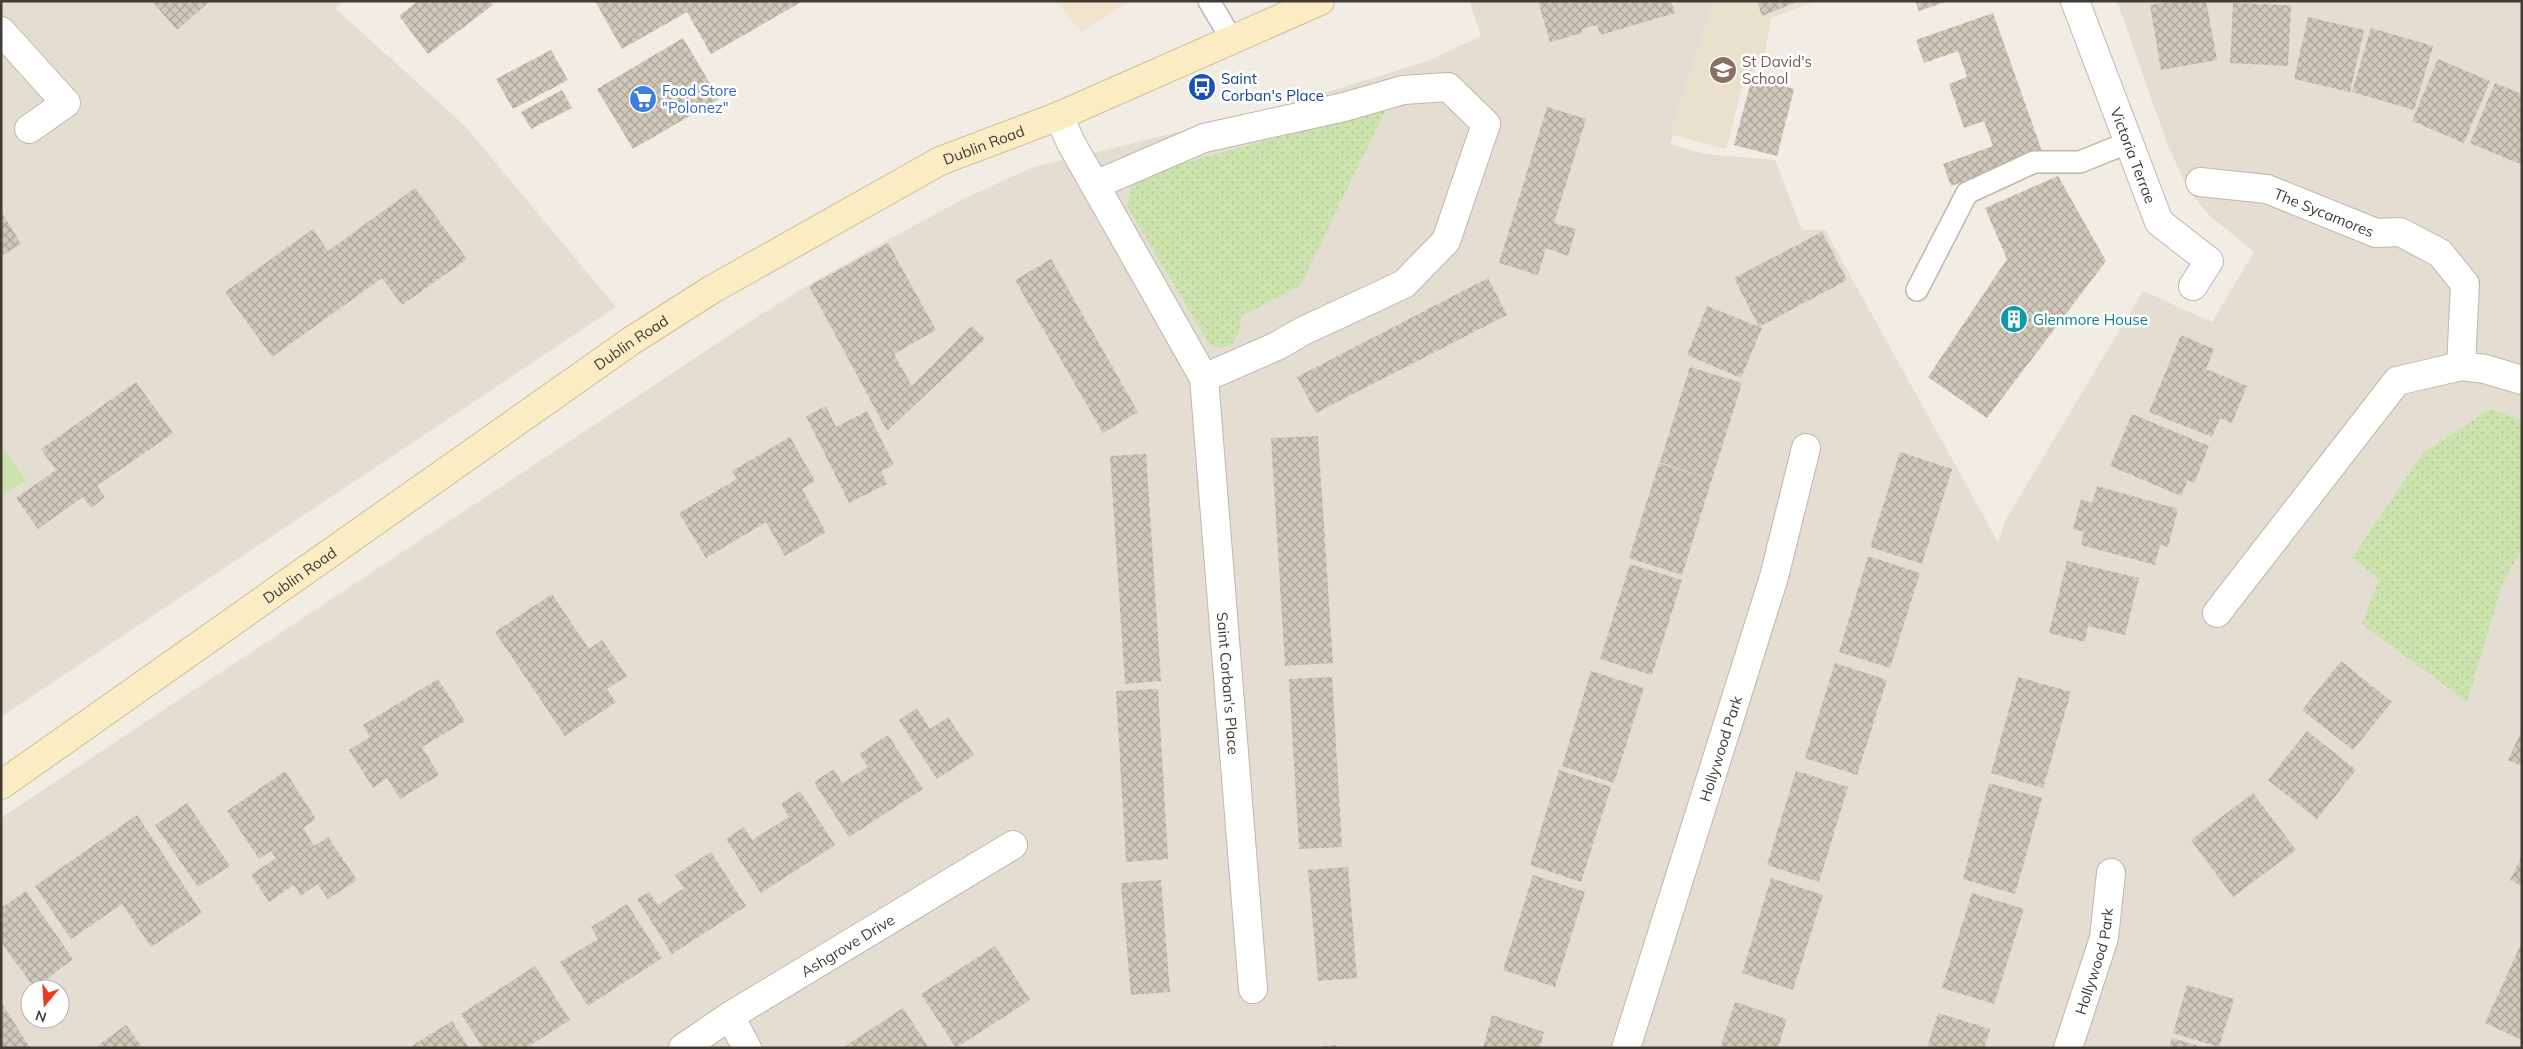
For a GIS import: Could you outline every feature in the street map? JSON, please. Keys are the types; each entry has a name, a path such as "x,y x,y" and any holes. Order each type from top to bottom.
{"main road":[{"name":"Dublin Road","path":"1,785 631,341 711,290 940,161 1059,116 1320,1"}],"street":[{"name":"Victoria Terrae","path":"2075,1 2159,222 2209,261 2193,286"},
{"path":"1,31 66,102 29,129"},
{"path":"1094,185 1204,138 1344,107 1403,90 1448,87 1486,124 1446,241 1404,284 1304,330 1278,346 1204,378"},
{"name":"Saint Corban's Place","path":"1059,116 1094,185 1204,378 1253,989"},
{"name":"The Sycamores","path":"2200,182 2267,189 2376,233 2400,232 2440,253 2465,284 2461,366"},
{"path":"2217,613 2397,381 2461,366 2522,380"},
{"name":"Hollywood Park","path":"1626,1048 1774,577 1806,448"},
{"name":"Ashgrove Drive","path":"683,1048 730,1016 1013,845"},
{"name":"Hollywood Park","path":"2068,1048 2104,938 2111,873"},
{"path":"730,1016 747,1048"}],"lane":[{"path":"1209,1 1232,40"},
{"path":"1917,290 1967,194 2034,162 2080,162 2129,142"}],"shaded area":[{"path":"1,1 345,1 335,8 464,125 616,307 1,717"},
{"path":"1056,1 1131,1 1081,32"},
{"path":"1477,1 1715,1 1670,144 1705,154 1775,160 1802,230 1825,230 1998,542 2005,521 2143,291 2212,322 2254,252 2211,217 2190,193 2168,146 2117,1 2522,1 2522,1048 1,1048 1,818 751,321 803,288 963,199 1031,168 1272,109 1428,61 1481,36 1470,3"},
{"name":"St David's School","path":"1714,1 1817,1 1771,18 1763,63 1745,77 1726,149 1669,134"}],"green space":[{"path":"1387,107 1300,286 1242,316 1237,336 1230,345 1218,347 1210,345 1127,206 1132,185 1144,174"},
{"path":"2490,409 2522,420 2522,549 2503,582 2467,702 2362,624 2379,579 2352,558 2423,453"},
{"path":"1,444 26,480 1,497"}],"building":[{"path":"152,1 210,1 177,30"},
{"path":"418,1 491,1 493,5 428,54 399,16"},
{"path":"595,1 803,1 711,54 687,12 622,49"},
{"path":"1538,1 1671,1 1675,13 1600,35 1597,25 1582,29 1582,33 1550,42"},
{"path":"1757,1 1799,1 1762,16"},
{"path":"1915,1 1945,1 1945,2 1919,11"},
{"path":"2173,1 2206,1 2217,60 2161,70 2150,5"},
{"path":"2233,3 2291,5 2288,66 2230,63"},
{"path":"1993,13 2043,154 1951,186 1943,164 1993,146 1984,121 1964,128 1949,84 1967,77 1958,51 1924,63 1916,40"},
{"path":"2308,17 2364,30 2350,92 2294,79"},
{"path":"2371,28 2433,46 2414,110 2352,92"},
{"path":"683,38 719,99 633,149 597,89"},
{"path":"551,50 568,80 513,109 496,79"},
{"path":"2438,59 2490,81 2464,143 2412,121"},
{"path":"1752,78 1794,89 1777,156 1734,145"},
{"path":"2495,83 2522,94 2522,165 2470,143"},
{"path":"562,90 572,108 531,129 521,112"},
{"path":"1547,107 1586,119 1554,223 1576,229 1568,256 1546,248 1538,275 1499,263"},
{"name":"Glenmore House","path":"2058,176 2106,261 1987,418 1928,377 2007,259 1985,208"},
{"path":"415,188 467,259 402,305 382,278 272,357 225,292 313,229 328,251"},
{"path":"1,211 21,244 1,256"},
{"path":"1822,232 1847,280 1759,327 1734,278"},
{"path":"888,243 936,330 894,354 912,386 971,326 985,339 887,431 809,286"},
{"path":"1051,259 1138,412 1103,433 1015,280"},
{"path":"1488,278 1507,315 1316,413 1297,377"},
{"path":"1707,306 1762,328 1741,378 1687,355"},
{"path":"2181,335 2214,349 2206,369 2247,386 2232,423 2220,418 2212,437 2149,412"},
{"path":"1690,367 1742,383 1682,575 1629,558 1659,463 1708,479 1660,462"},
{"path":"136,382 173,433 97,486 105,497 91,508 83,497 38,529 16,498 56,470 41,449"},
{"path":"826,406 836,427 867,411 894,465 881,471 887,484 849,503 806,416"},
{"path":"2132,414 2209,446 2194,483 2188,480 2181,496 2110,466"},
{"path":"1318,436 1333,663 1285,666 1271,438"},
{"path":"790,437 815,481 802,489 826,532 785,556 766,522 706,558 679,513 737,479 732,471"},
{"path":"1900,452 1952,469 1922,564 1870,547"},
{"path":"1146,454 1161,681 1125,684 1110,456"},
{"path":"2097,486 2178,509 2168,547 2160,545 2155,565 2081,545 2084,532 2073,529 2081,499 2092,503"},
{"path":"1868,556 1920,573 1890,668 1839,652"},
{"path":"2067,561 2139,578 2125,635 2088,626 2085,642 2049,633"},
{"path":"1630,564 1682,580 1652,675 1600,659"},
{"path":"552,594 589,649 602,640 627,676 607,689 616,702 565,736 495,632"},
{"path":"2341,661 2392,702 2353,750 2302,710"},
{"path":"1835,663 1887,680 1857,775 1805,758"},
{"path":"1591,671 1644,688 1614,783 1562,766"},
{"path":"1332,677 1342,847 1299,849 1289,679"},
{"path":"2018,677 2071,692 2043,788 1991,773"},
{"path":"438,679 465,721 422,747 439,775 400,799 387,778 373,788 349,750 370,737 363,725"},
{"path":"1158,689 1168,859 1126,862 1116,691"},
{"path":"917,708 930,729 948,717 974,755 937,779 899,720"},
{"path":"2522,730 2522,766 2508,760"},
{"path":"2307,731 2356,770 2317,819 2268,780"},
{"path":"888,735 923,789 849,837 814,782 834,769 842,783 868,767 859,754"},
{"path":"1559,770 1611,787 1581,882 1530,865"},
{"path":"285,771 316,819 303,828 314,846 328,837 357,880 328,899 317,884 301,896 294,885 269,902 251,875 276,858 271,851 259,859 227,811"},
{"path":"1796,771 1848,787 1819,882 1767,865"},
{"path":"1989,783 2042,798 2015,894 1963,879"},
{"path":"800,791 835,845 761,893 726,839 744,827 752,840 789,817 781,804"},
{"path":"2253,793 2296,850 2233,897 2191,840"},
{"path":"187,803 230,866 198,887 155,825"},
{"path":"137,815 202,913 151,947 122,904 71,939 35,886"},
{"path":"711,852 746,906 672,954 637,899 649,892 658,905 684,888 675,875"},
{"path":"2522,856 2522,886 2510,880"},
{"path":"1348,867 1357,978 1318,981 1308,870"},
{"path":"1533,875 1585,892 1555,987 1503,970"},
{"path":"1771,878 1823,895 1793,990 1742,973"},
{"path":"1161,880 1170,992 1131,995 1121,883"},
{"path":"26,891 73,959 47,979 28,979 1,943 1,908"},
{"path":"1972,893 2024,909 1994,1004 1942,988"},
{"path":"627,904 662,958 588,1006 560,962 598,939 591,927"},
{"path":"2522,942 2522,1040 2485,1023"},
{"path":"995,946 1030,1000 956,1048 921,994"},
{"path":"535,966 570,1020 526,1048 483,1048 461,1014"},
{"path":"2187,985 2234,999 2219,1047 2173,1033"},
{"path":"1,1002 30,1048 1,1048"},
{"path":"1735,1002 1787,1019 1778,1048 1720,1048"},
{"path":"903,1008 929,1048 842,1048 867,1032"},
{"path":"1938,1013 1990,1029 1984,1048 1927,1048"},
{"path":"1492,1015 1544,1032 1540,1048 1483,1048"},
{"path":"452,1021 469,1048 410,1048 415,1044"},
{"path":"126,1025 143,1048 99,1048 97,1046"},
{"path":"2172,1038 2202,1047 2202,1048 2169,1048"},
{"path":"1336,1045 1337,1048 1322,1048 1322,1046"}],"place":[{"name":"St David's School","path":"1723,70"},
{"name":"Saint Corban's Place","path":"1202,87"},
{"name":"Food Store \"Polonez\"","path":"643,99"},
{"name":"Glenmore House","path":"2014,319"}]}
